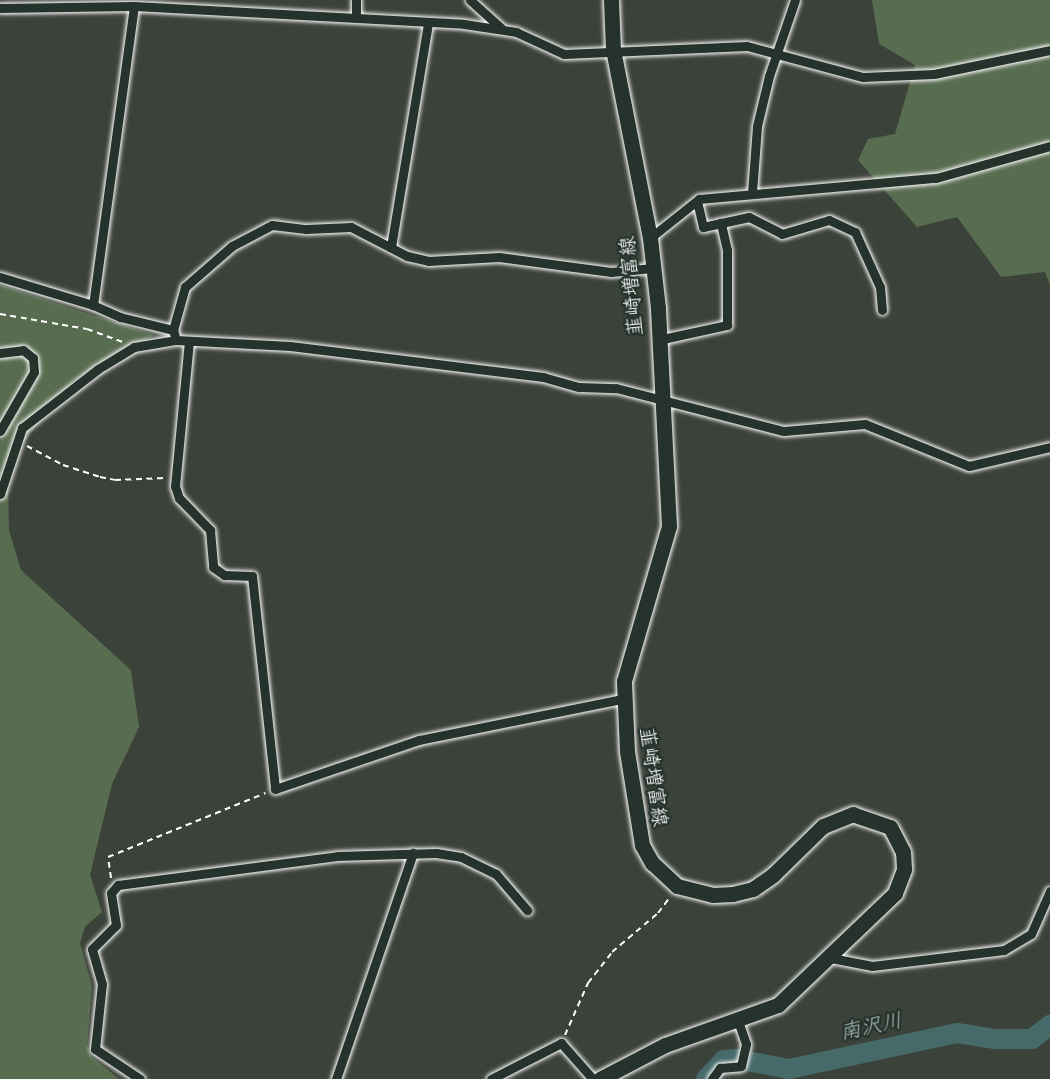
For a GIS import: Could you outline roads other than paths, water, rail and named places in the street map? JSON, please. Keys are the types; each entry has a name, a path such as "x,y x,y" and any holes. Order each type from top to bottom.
{"main road":[{"name":"韮崎増富線","path":"600,1079 636,1058 738,1018 778,1005 831,958 895,893 904,869 897,837 879,820 853,814 838,818 823,826 773,875 753,889 713,895 677,886 652,863 642,844 622,699 639,621 669,526 650,238 613,50 611,0"}],"street":[{"path":"356,0 356,18"},
{"path":"470,0 501,28"},
{"path":"752,193 757,126 777,52 795,0"},
{"path":"93,306 134,6"},
{"path":"0,8 134,6 428,22 501,28 564,54 724,46 777,52 843,74 903,78 1050,50"},
{"path":"391,247 428,22"},
{"path":"650,238 697,201 752,193 936,178 1050,146"},
{"path":"697,201 703,227 748,217 782,234 829,220 855,232 880,287 882,310"},
{"path":"658,340 727,325 727,250 721,223"},
{"path":"176,340 173,330 185,287 232,246 260,228 272,225 306,229 339,225 360,230 391,247 429,261 499,257 538,259 611,272 653,268"},
{"path":"0,277 93,306 120,317 173,330"},
{"path":"0,494 22,428 98,369 134,347 176,340 290,346 543,376 579,387 616,388 784,431 865,424 969,466 1050,447"},
{"path":"189,341 176,477 179,498 210,530 213,567 224,575 252,576 275,789 419,740 622,699"},
{"path":"0,353 22,350 33,358 34,372 0,430"},
{"path":"336,1079 413,854"},
{"path":"140,1079 96,1048 102,984 92,949 116,925 111,893 115,889 259,863 413,854 461,857 482,866 496,874 527,910"},
{"path":"831,958 872,966 1004,950 1031,934 1050,891"},
{"path":"712,1079 720,1068 741,1066 746,1044 738,1018"},
{"path":"491,1079 561,1043 593,1079"}],"waterway":[{"name":"南沢川","path":"706,1079 724,1060 736,1059 789,1069 957,1033 993,1039 1032,1039 1050,1025"}]}
